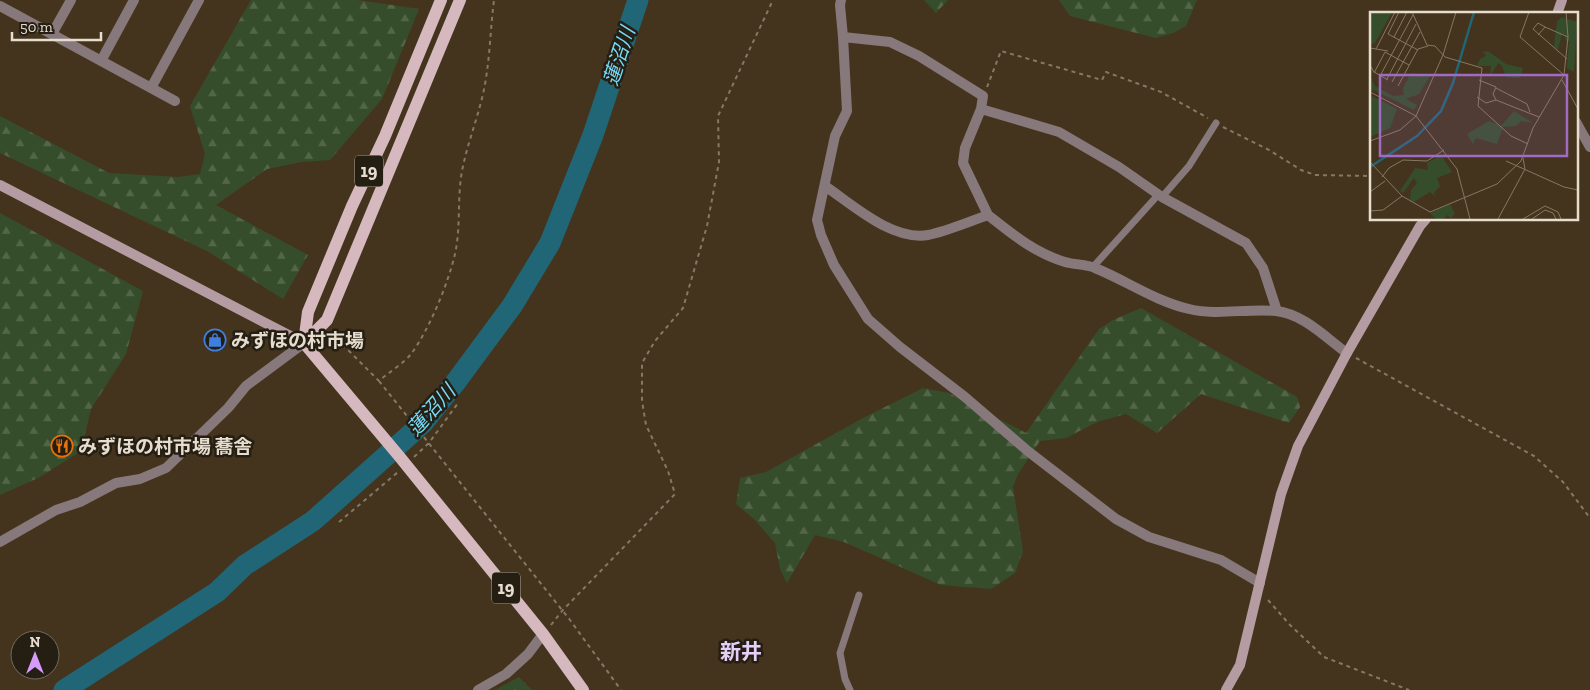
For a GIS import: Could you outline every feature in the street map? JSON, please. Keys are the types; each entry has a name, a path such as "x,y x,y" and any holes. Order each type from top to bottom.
{"main road":[{"name":"19","path":"442,0 308,312 304,343 403,460 543,634 583,690"},
{"name":"19","path":"304,343 327,320 460,0"}],"street":[{"path":"2,0 0,5 175,101"},
{"path":"52,34 71,0"},
{"path":"101,61 134,0"},
{"path":"151,88 198,0"},
{"path":"841,0 847,111 835,136 817,220 821,235 834,265 868,319 900,347 966,397 1028,452 1116,519 1149,537 1221,560 1259,586"},
{"path":"1558,12 1562,0"},
{"path":"843,37 890,42 919,56 983,96 981,109 965,148 963,163 988,215 1024,243 1048,256 1067,263 1093,267 1149,295 1190,309 1220,313 1277,311 1303,320 1347,354"},
{"path":"981,109 1059,132 1119,167 1160,196 1246,243 1263,268 1277,311"},
{"path":"1578,126 1590,147"},
{"path":"0,186 304,343 246,386 228,408 166,468 140,479 116,483 80,502 56,510 0,542"},
{"path":"825,186 872,218 902,234 928,235 988,215"},
{"path":"1226,690 1240,665 1281,494 1298,446 1347,354 1425,220"},
{"path":"478,690 506,674 528,654 543,634"}],"lane":[{"path":"1093,267 1189,166 1216,123"},
{"path":"850,690 845,679 840,653 859,595"}],"path":[{"path":"379,381 410,355 428,327 455,254 459,190 483,93 494,0"},
{"path":"543,634 562,611 675,494 668,471 646,424 642,401 642,364 655,342 683,308 707,226 720,162 718,116 773,0"},
{"path":"983,96 1001,51 1102,80 1106,72 1162,92 1268,150 1300,170 1315,175 1370,176"},
{"path":"337,347 342,343 379,381 562,611 621,690"},
{"path":"1347,354 1534,456 1563,482 1590,518"},
{"path":"339,522 403,460 429,443 458,403"},
{"path":"1259,586 1290,626 1324,657 1409,690"}],"green space":[{"path":"251,0 358,0 419,9 382,99 330,160 301,162 267,169 216,205 308,255 283,299 207,251 0,153 0,116 109,173 178,177 200,174 205,154 190,106"},
{"path":"924,0 948,0 936,13"},
{"path":"1059,0 1197,0 1186,26 1173,33 1156,38 1070,16"},
{"path":"0,213 143,291 126,354 91,409 81,451 40,477 0,495"},
{"path":"1141,308 1297,397 1300,407 1289,423 1201,394 1157,433 1126,414 1097,422 1066,438 1040,441 1018,474 1013,487 1023,551 1015,573 991,589 941,585 844,542 815,535 787,583 780,569 775,543 754,519 736,504 740,478 766,472 863,418 923,388 949,393 1026,433 1099,329 1113,320"},
{"path":"519,677 532,690 495,690"}],"waterway":[{"name":"蓮沼川","path":"64,690 217,592 245,565 313,521 423,423 512,306 550,243 593,135 638,0"}],"place":[{"name":"みずほの村市場","path":"215,340"},
{"name":"みずほの村市場 蕎舎","path":"62,446"}],"district":[{"name":"新井","path":"741,652"}]}
